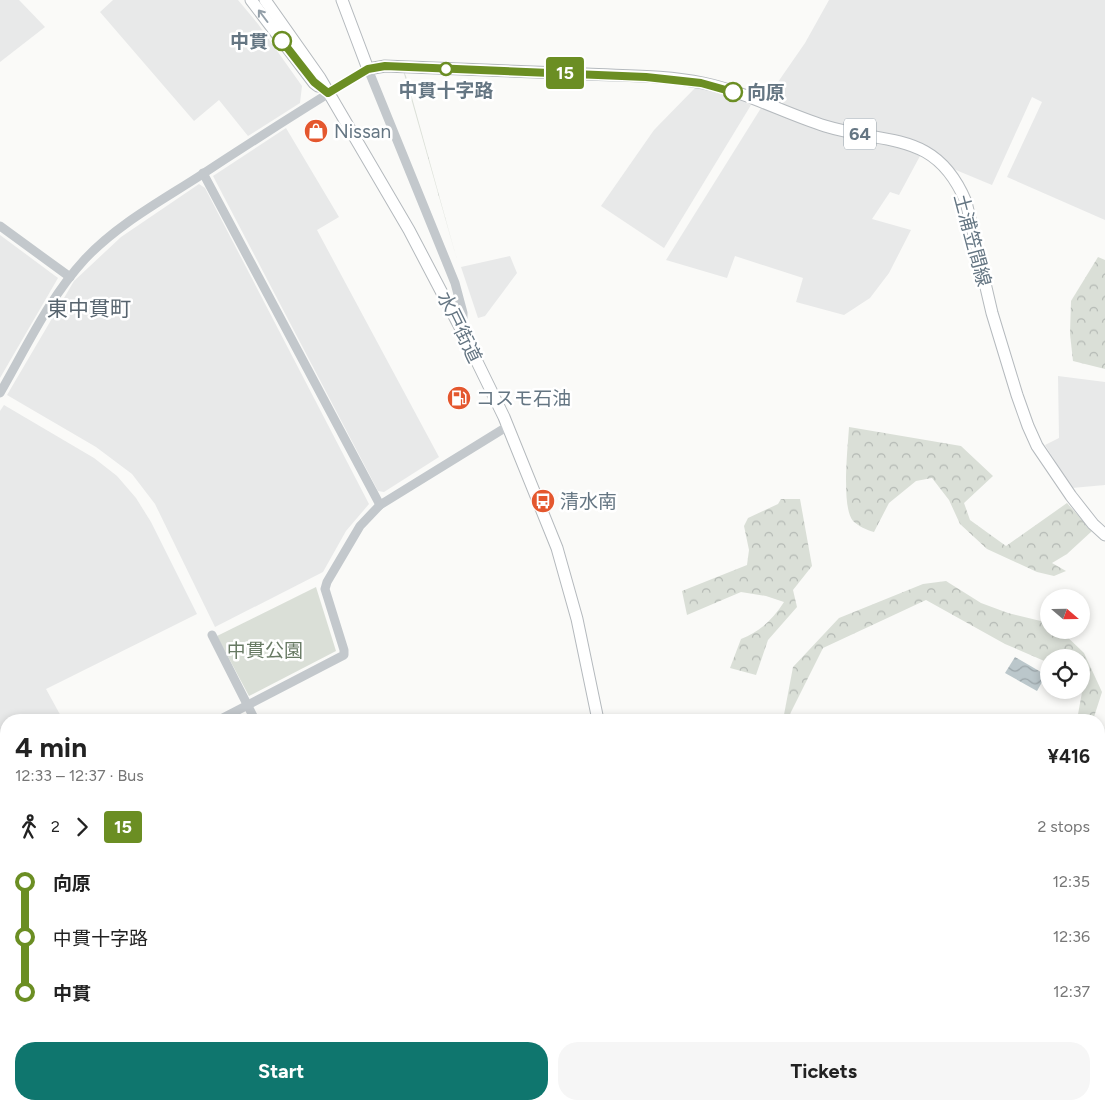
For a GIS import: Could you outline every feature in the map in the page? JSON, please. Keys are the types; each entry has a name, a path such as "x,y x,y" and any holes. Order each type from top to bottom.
{"main road":[{"name":"水戸街道","path":"251,0 314,82 328,93"},
{"name":"水戸街道","path":"265,0 320,78 409,230 463,332 508,426 557,548 577,619 597,714"},
{"path":"342,0 368,69"},
{"name":"土浦笠間線","path":"368,69 385,66 646,77 701,83 751,98 826,126 895,140 929,152 943,164 953,177 966,202 992,313 1017,395 1037,446 1083,512 1105,535"}],"street":[{"path":"0,393 55,298 86,259 122,228 203,173 368,69 455,283 464,321 463,332"},
{"path":"203,173 380,505"},
{"path":"0,226 70,277"},
{"path":"231,714 344,655 325,589 327,582 360,526 380,505 508,426"},
{"path":"212,635 252,714"}],"shaded area":[{"path":"0,0 19,0 45,27 0,62"},
{"path":"113,0 238,0 258,24 302,86 300,103 248,136 219,100 194,121 100,12"},
{"path":"829,0 1105,0 1105,220 1007,177 1042,102 1032,97 992,185 951,168 933,150 909,140 848,130 769,100 769,95 805,43"},
{"path":"696,87 729,96 751,105 664,248 601,206 654,130"},
{"path":"761,108 866,142 901,147 920,156 899,195 890,192 872,219 911,230 889,273 870,298 844,315 796,302 803,278 735,256 727,278 666,260"},
{"path":"286,128 339,217 317,230 439,457 384,492 378,491 213,176"},
{"path":"199,184 205,188 369,504 346,531 323,572 215,627 155,504 132,474 96,447 7,395 74,281 121,237"},
{"path":"0,235 58,278 0,378"},
{"path":"510,256 517,273 485,316 478,318 461,267"},
{"path":"1058,376 1105,382 1105,485 1072,488 1045,445 1059,438"},
{"path":"4,405 94,458 117,476 136,498 151,522 197,614 46,689 60,714 0,714 0,411"}],"green space":[{"path":"403,70 406,76 457,260"},
{"path":"1098,257 1105,260 1105,369 1073,361 1070,334 1071,301"},
{"path":"849,427 961,446 993,476 964,503 970,520 1006,546 1067,503 1092,531 1067,554 1052,563 1066,571 1054,576 1037,572 987,549 960,524 949,500 932,478 916,481 889,503 874,532 866,529 853,521 849,514 847,503 846,476"},
{"path":"781,499 800,499 812,566 793,590 797,607 768,640 756,675 730,668 741,639 754,633 766,624 784,602 766,596 741,592 687,615 682,591 747,565 749,550 744,526 748,518 778,504"},
{"path":"946,581 981,603 1008,613 1040,621 1040,639 1069,639 1080,649 1040,649 1040,659 1005,644 926,600 823,648 790,714 784,714 793,667 839,618 923,584"},
{"name":"中貫公園","path":"316,587 336,651 249,696 217,636"},
{"path":"1090,666 1102,692 1095,714 1078,714 1081,699 1090,699"}],"water":[{"path":"1015,657 1040,672 1040,686 1037,691 1005,673"}],"bus line":[{"name":"15","path":"282,41 314,82 328,93 368,69 385,66 646,77 701,83 733,92"}],"place":[{"name":"中貫","path":"282,41"},
{"name":"中貫十字路","path":"446,69"},
{"name":"向原","path":"733,92"},
{"name":"Nissan","path":"316,131"},
{"name":"コスモ石油","path":"459,398"},
{"name":"清水南","path":"543,501"}],"district":[{"name":"東中貫町","path":"89,309"}]}
